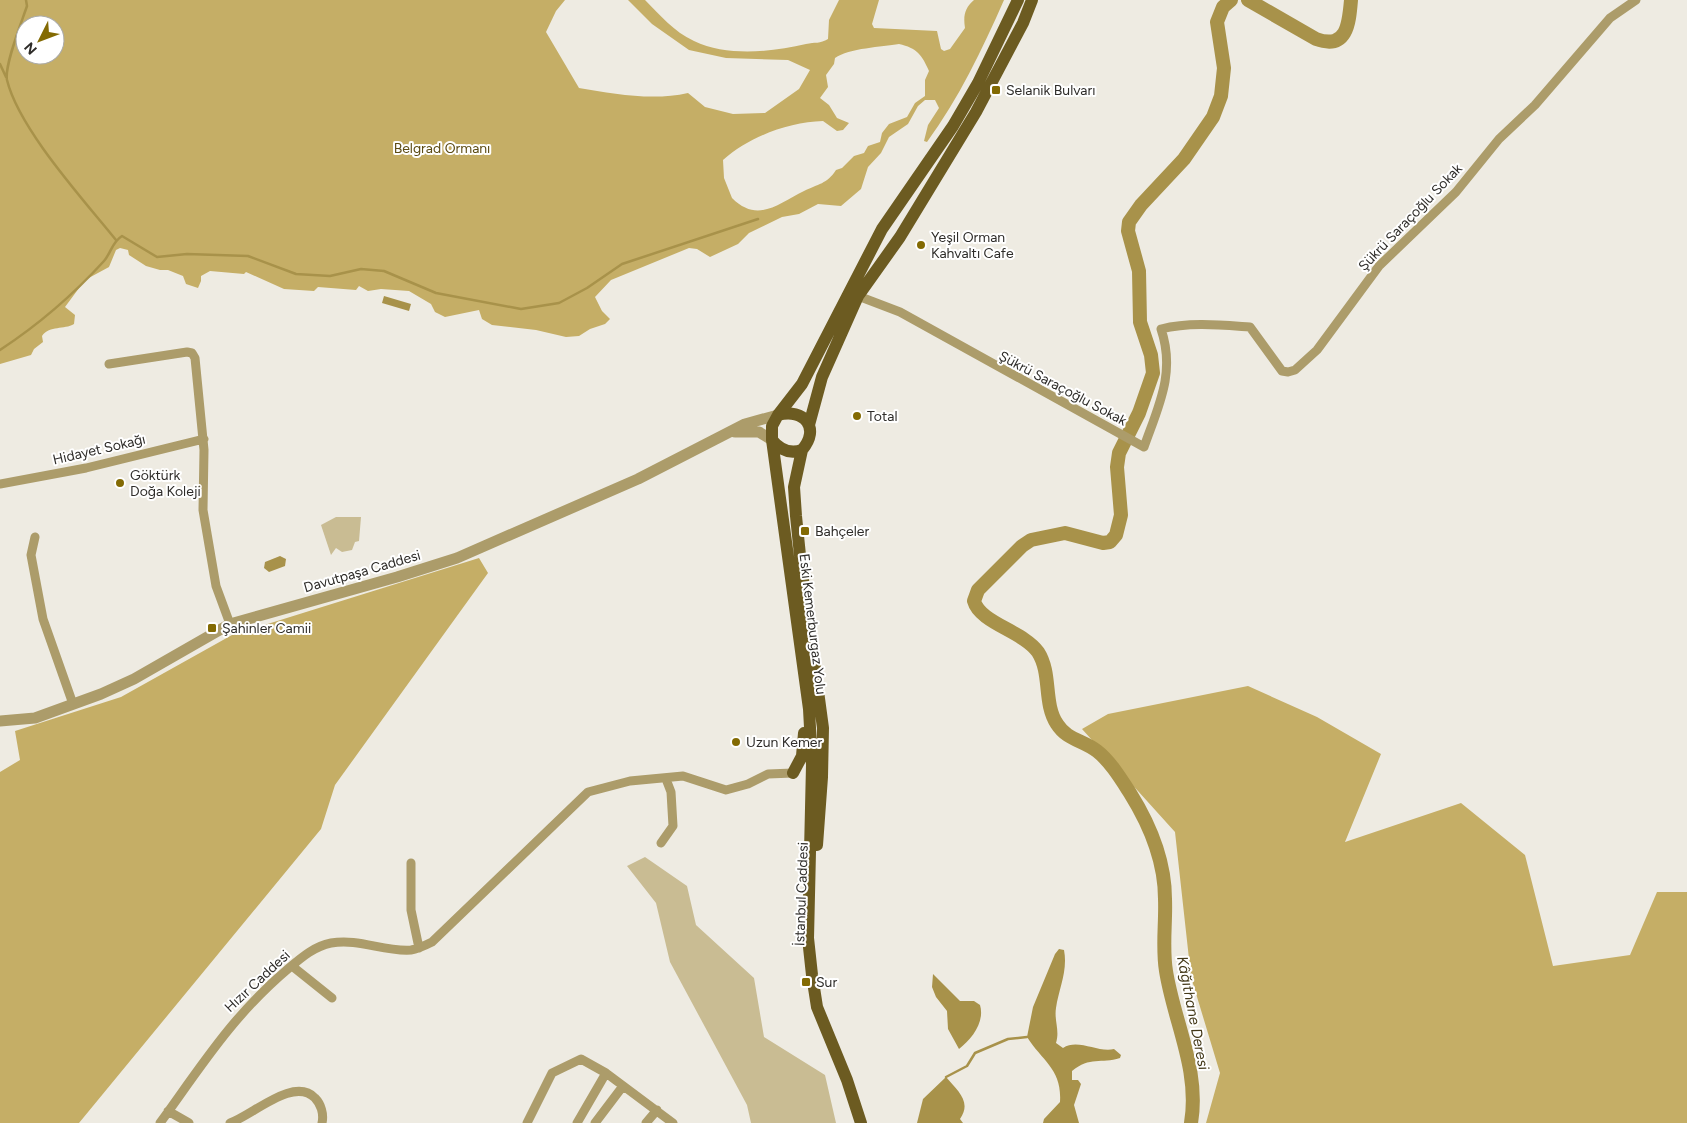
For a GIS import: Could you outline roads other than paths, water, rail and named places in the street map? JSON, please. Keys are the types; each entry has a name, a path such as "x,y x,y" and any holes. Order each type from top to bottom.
{"main road":[{"path":"1018,0 978,83 953,126 882,229 802,384 778,415 772,426 772,440 777,446 790,452 802,450 810,435 809,425 822,377 858,296 900,237 976,112 1024,24 1032,0"},
{"path":"778,415 793,413 804,418 809,425"},
{"name":"Eski Kemerburgaz Yolu","path":"772,440 809,709 815,777"},
{"name":"Eski Kemerburgaz Yolu","path":"802,450 794,487 801,565 823,728 815,777"},
{"path":"809,709 803,739 802,756 793,773 815,777"},
{"name":"İstanbul Caddesi","path":"815,777 808,938 812,975 817,1007 847,1080 861,1123"},
{"name":"İstanbul Caddesi","path":"815,777 814,953 823,1006 866,1123"}],"street":[{"name":"Şükrü Saraçoğlu Sokak","path":"858,296 900,312 1144,447 1166,382 1167,353 1161,329 1207,324 1250,327 1282,371 1295,370 1317,350 1379,266 1456,192 1499,139 1534,104 1610,18 1636,0"},
{"path":"109,364 187,352 192,353 195,358 204,439 202,510 216,586 230,624"},
{"name":"Davutpaşa Caddesi","path":"0,721 34,718 134,679 230,624 457,558 638,479 745,424 778,415"},
{"path":"728,433 749,430 760,432 772,440"},
{"name":"Hidayet Sokağı","path":"0,484 86,468 204,439"},
{"path":"35,537 31,555 44,619 73,704"},
{"path":"411,863 411,910 419,948 432,942 445,931 588,792 630,781 683,776 726,790 748,784 768,774 793,773"},
{"path":"661,843 672,826 671,792 666,779"},
{"name":"Hızır Caddesi","path":"160,1123 232,1023 292,966 321,945 352,942 408,950 419,948"},
{"path":"292,966 332,998"},
{"path":"527,1123 552,1073 581,1059 606,1073 673,1123"},
{"path":"577,1123 606,1073"},
{"path":"595,1123 623,1086"},
{"path":"230,1123 283,1095 301,1090 311,1093 320,1103 322,1123"},
{"path":"646,1123 657,1110"},
{"path":"168,1111 189,1123"}],"waterway":[{"path":"26,0 27,6 11,54 7,73 7,80 14,99 24,120 38,141 116,240"},
{"name":"Kâğıthane Deresi","path":"1191,1123 1192,1084 1185,1046 1166,971 1164,885 1159,857 1150,830 1115,770 1092,747 1070,737 1057,724 1050,707 1045,670 1038,652 1023,638 984,615 974,601 978,590 1022,546 1031,540 1065,533 1103,543 1110,542 1116,535 1121,515 1117,467 1119,453 1139,413 1153,373 1151,355 1140,322 1139,271 1128,231 1129,222 1141,205 1184,159 1213,117 1221,96 1224,68 1217,22 1223,7 1231,0"},
{"name":"Kâğıthane Deresi","path":"1248,0 1316,39 1326,41 1334,41 1344,33 1349,18 1351,0"},
{"path":"0,64 6,77"},
{"path":"0,350 67,298 104,261 116,241 122,236 157,257 187,254 248,256 296,274 330,276 361,269 384,271 436,293 521,309 559,303 587,288 622,264 758,219"},
{"path":"946,1077 967,1066 975,1053 1008,1039 1027,1037"}],"place":[{"name":"Selanik Bulvarı","path":"996,90"},
{"name":"Yeşil Orman Kahvaltı Cafe","path":"921,245"},
{"name":"Total","path":"857,416"},
{"name":"Göktürk Doğa Koleji","path":"120,483"},
{"name":"Bahçeler","path":"805,531"},
{"name":"Şahinler Camii","path":"212,628"},
{"name":"Uzun Kemer","path":"736,742"},
{"name":"Sur","path":"806,982"}],"park label":[{"name":"Belgrad Ormanı","path":"442,148"}]}
